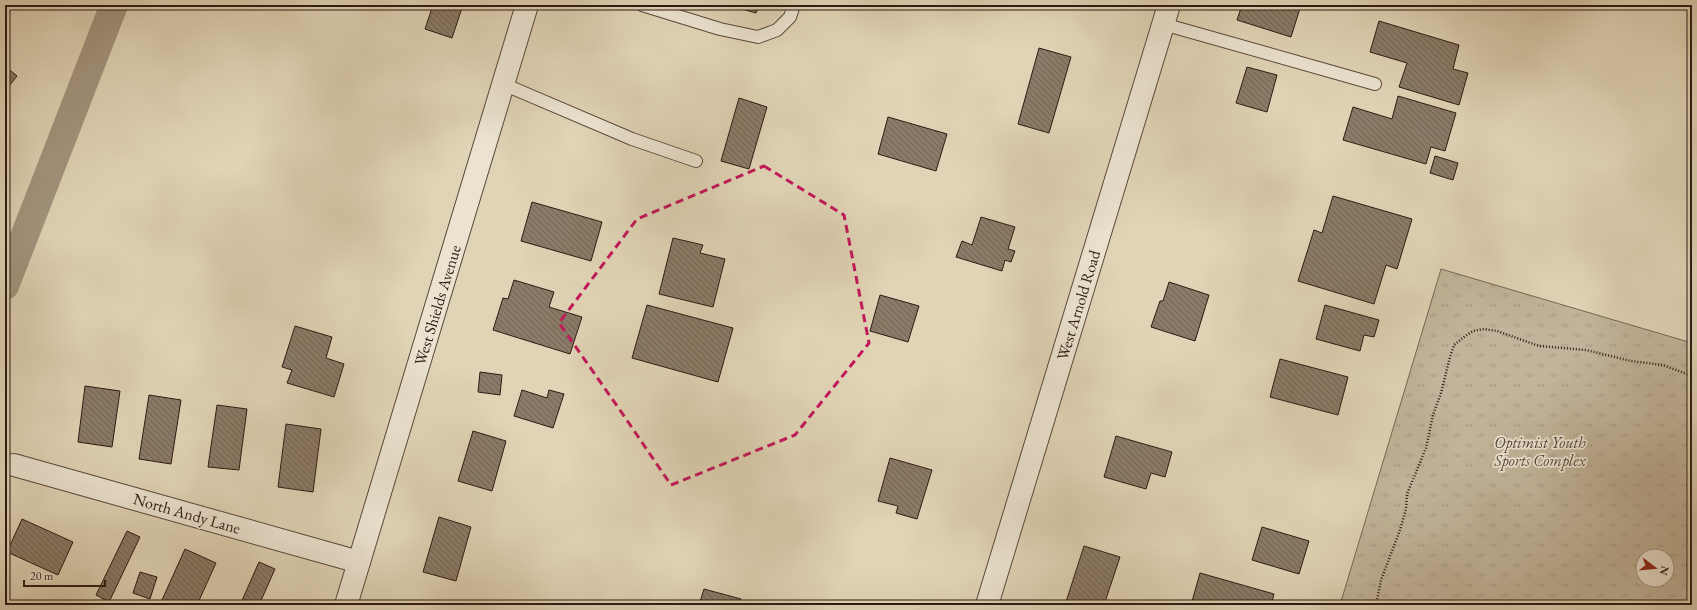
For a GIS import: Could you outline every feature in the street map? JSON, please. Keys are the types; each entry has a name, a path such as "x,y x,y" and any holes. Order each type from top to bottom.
{"street":[{"name":"West Shields Avenue","path":"346,605 527,5"},
{"name":"West Arnold Road","path":"988,605 1166,14"},
{"name":"North Andy Lane","path":"14,465 359,562"}],"lane":[{"path":"642,5 720,29 758,37 776,30 790,17 794,5"},
{"path":"1166,14 1375,84"},
{"path":"503,84 632,139 696,161"}],"path":[{"path":"1376,605 1381,580 1400,530 1406,509 1407,494 1426,448 1433,415 1441,393 1450,357 1454,345 1464,337 1473,331 1484,329 1539,346 1586,350 1626,360 1663,365 1692,376"}],"highlighted area":[{"path":"764,166 844,215 869,343 795,435 671,485 559,323 637,219"}],"green space":[{"name":"Optimist Youth Sports Complex","path":"1441,269 1692,343 1692,605 1340,605"}],"building":[{"path":"433,5 463,5 452,38 425,29"},
{"path":"728,5 759,5 756,13"},
{"path":"1242,5 1301,5 1291,37 1237,20"},
{"path":"1379,21 1459,45 1453,69 1468,73 1459,105 1399,87 1407,63 1370,52"},
{"path":"1039,48 1071,57 1049,133 1018,124"},
{"path":"5,66 17,76 5,91"},
{"path":"1247,67 1277,75 1267,112 1236,103"},
{"path":"1398,96 1456,113 1445,151 1431,147 1426,164 1343,140 1353,107 1392,119"},
{"path":"739,98 767,107 749,169 721,161"},
{"path":"888,117 947,134 936,171 878,154"},
{"path":"1435,156 1458,163 1453,180 1430,173"},
{"path":"1333,196 1412,219 1397,269 1386,265 1374,304 1298,281 1314,230 1322,233"},
{"path":"532,202 602,222 591,261 521,241"},
{"path":"981,217 1015,227 1008,249 1015,251 1011,262 1005,260 1002,271 956,257 962,241 972,245"},
{"path":"673,238 703,245 700,253 725,259 713,307 659,294"},
{"path":"514,280 554,292 549,307 582,317 570,354 493,330 503,298 508,299"},
{"path":"1169,282 1209,295 1195,341 1151,327 1160,301 1163,301"},
{"path":"880,295 919,306 908,342 870,331"},
{"path":"647,305 733,328 718,382 632,358"},
{"path":"1325,305 1379,320 1374,337 1364,335 1360,351 1316,339"},
{"path":"295,326 332,337 326,358 344,364 334,397 287,383 292,370 282,367"},
{"path":"1280,359 1348,377 1338,415 1270,397"},
{"path":"480,372 502,375 500,395 478,392"},
{"path":"85,386 120,391 112,447 78,442"},
{"path":"522,390 547,398 549,390 564,394 553,428 514,416"},
{"path":"149,395 181,400 171,464 139,459"},
{"path":"217,405 247,409 239,470 208,467"},
{"path":"286,424 321,429 313,492 278,487"},
{"path":"473,431 506,441 492,491 458,481"},
{"path":"1116,436 1172,452 1165,477 1151,473 1146,489 1104,477"},
{"path":"890,458 932,470 917,519 896,513 898,506 878,501"},
{"path":"439,517 471,527 456,581 423,572"},
{"path":"22,519 73,542 58,575 7,552"},
{"path":"1262,527 1309,541 1299,574 1252,560"},
{"path":"127,531 140,537 109,602 96,595"},
{"path":"1084,546 1120,557 1104,605 1065,605"},
{"path":"185,549 216,563 197,605 174,605 162,600"},
{"path":"259,562 275,569 259,605 240,605"},
{"path":"140,572 157,577 150,599 133,593"},
{"path":"1200,573 1274,594 1271,605 1191,605"},
{"path":"704,589 741,599 739,605 699,605"}],"waterway":[{"path":"5,286 114,5"}]}
